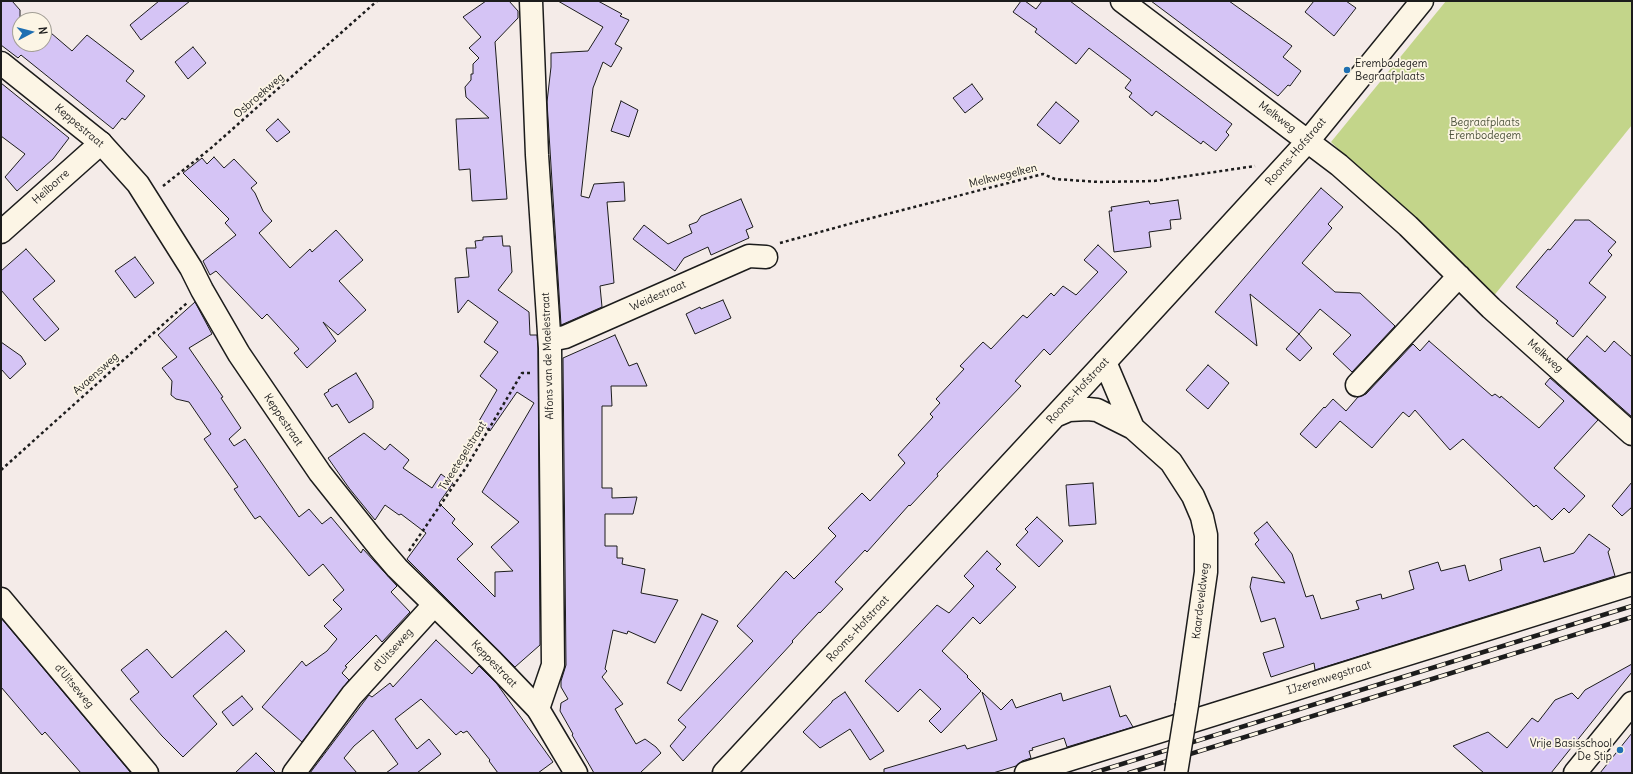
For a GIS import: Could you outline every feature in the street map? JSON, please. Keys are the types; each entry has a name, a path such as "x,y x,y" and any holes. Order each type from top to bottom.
{"street":[{"name":"Alfons van de Maelestraat","path":"532,1 537,155 550,340 553,665 538,709"},
{"name":"Melkweg","path":"1122,1 1340,165 1408,226 1491,308 1632,434"},
{"name":"Rooms-Hofstraat","path":"724,773 1308,141 1422,1"},
{"name":"Keppestraat","path":"1,63 101,143 138,184 191,268 239,354 320,473 397,568 491,660 538,709 576,773"},
{"name":"Heilborre","path":"1,232 101,143"},
{"name":"Weidestraat","path":"550,340 565,337 749,256 773,250"},
{"path":"1357,385 1459,276"},
{"name":"Kaardeveldweg","path":"1105,362 1133,428 1171,462 1193,496 1202,517 1206,535 1206,572 1176,773"},
{"path":"1055,416 1069,410 1097,410 1133,428"},
{"name":"IJzerenwegstraat","path":"1026,773 1632,584"},
{"name":"d'Uitseweg","path":"1,599 147,773"},
{"name":"d'Uitseweg","path":"294,773 352,695 434,605"},
{"path":"1575,773 1629,709"}],"path":[{"name":"Osbroekweg","path":"147,198 210,149 377,1"},
{"name":"Melkwegelken","path":"773,250 860,220 1042,174 1054,179 1099,182 1154,181 1261,165"},
{"name":"Avaensweg","path":"1,470 202,290"},
{"name":"Tweetegelstraat","path":"397,568 426,528 462,473 522,373 550,371"}],"green space":[{"name":"Begraafplaats Erembodegem","path":"1446,1 1632,1 1632,125 1492,298 1331,142"}],"building":[{"path":"1,1 12,1 20,12 12,12 12,52 52,52 52,34 72,51 87,35 134,71 126,81 145,96 125,120 122,118 113,129 21,55 18,58 1,45"},
{"path":"159,1 190,1 141,40 130,25"},
{"path":"486,1 509,1 518,11 518,18 495,42 507,199 472,201 470,169 459,170 456,119 489,118 466,97 465,87 471,80 471,74 473,74 473,64 479,58 469,48 481,37 463,17"},
{"path":"558,1 598,1 622,14 620,16 629,20 615,44 622,48 611,67 603,62 593,88 581,196 589,198 594,184 624,182 625,201 607,202 614,283 600,286 602,307 561,325 547,102 551,53 588,51 603,27"},
{"path":"1021,1 1025,1 1036,9 1042,1 1070,1 1232,124 1226,132 1229,135 1216,151 1203,141 1201,144 1156,111 1152,116 1129,97 1132,93 1125,88 1131,80 1089,48 1076,64 1035,32 1037,29 1013,12"},
{"path":"1151,1 1229,1 1292,46 1283,57 1301,71 1290,86 1288,85 1278,96"},
{"path":"1314,1 1346,1 1356,8 1334,36 1305,12"},
{"path":"193,47 206,63 188,79 175,62"},
{"path":"1,83 69,138 53,159 17,191 5,177 25,154 1,136"},
{"path":"972,84 983,99 965,113 953,98"},
{"path":"621,101 638,110 629,137 611,131"},
{"path":"1056,102 1079,121 1060,144 1037,125"},
{"path":"278,119 290,132 277,142 266,130"},
{"path":"214,157 224,168 234,159 257,183 251,188 255,193 263,211 272,221 259,233 290,268 310,249 312,252 336,230 363,260 339,281 366,310 338,335 323,322 336,341 307,368 294,353 299,349 267,314 262,319 216,271 210,275 203,261 236,235 225,223 229,219 183,173 202,158 207,164"},
{"path":"1321,188 1343,207 1328,224 1332,228 1302,263 1335,292 1360,293 1395,326 1352,372 1333,354 1351,335 1320,309 1299,334 1250,294 1257,346 1215,312"},
{"path":"741,199 753,227 746,230 749,238 711,255 708,247 684,258 675,271 633,239 644,225 668,244 692,233 689,225 697,222 701,216"},
{"path":"1178,200 1181,219 1170,220 1171,229 1149,232 1151,247 1114,252 1109,211 1112,211 1111,207 1149,201 1150,204"},
{"path":"1575,220 1589,220 1616,242 1608,251 1612,255 1589,283 1606,297 1573,337 1556,323 1558,321 1516,287"},
{"path":"502,236 503,246 510,246 512,272 498,290 529,312 530,335 537,335 538,348 540,645 515,667 407,559 426,533 401,514 399,515 385,505 375,520 349,488 328,458 364,433 385,450 390,444 409,460 403,468 432,488 441,474 453,483 439,503 455,519 452,523 473,544 457,559 495,597 495,572 513,571 491,547 519,522 482,492 534,403 517,392 490,431 479,421 497,390 480,376 498,352 484,342 498,322 468,300 458,313 455,278 469,277 466,248 476,248 475,241 483,240 483,237"},
{"path":"1098,245 1127,272 1050,355 1044,349 1015,381 1021,386 937,474 938,476 910,506 909,505 867,552 865,550 835,582 843,589 792,641 793,642 683,761 670,746 686,727 678,720 753,641 737,626 786,571 794,579 836,536 828,528 862,493 870,501 905,463 898,455 933,417 930,414 940,403 936,399 964,369 960,366 983,342 991,349 1023,315 1027,318 1051,293 1054,296 1063,286 1076,295 1098,272 1084,260"},
{"path":"26,249 55,281 33,299 59,329 45,341 1,290 1,271"},
{"path":"135,257 154,283 135,298 115,271"},
{"path":"723,300 731,318 695,334 686,314 700,307 701,309"},
{"path":"195,302 212,334 189,348 223,397 221,398 241,428 229,439 234,446 245,439 299,517 309,509 322,524 331,517 361,553 363,549 397,586 391,592 410,612 382,642 376,635 345,666 347,667 342,673 349,680 302,742 262,707 302,661 306,666 327,651 337,639 324,626 342,609 333,600 344,590 323,564 309,576 260,516 255,519 234,489 238,487 204,439 211,434 189,402 176,399 171,395 172,381 162,368 177,357 158,335"},
{"path":"1299,334 1312,348 1300,361 1286,349"},
{"path":"615,335 629,366 637,363 647,386 611,386 612,406 602,406 602,488 612,488 612,498 637,497 633,514 605,514 605,546 617,546 617,558 623,558 622,564 645,569 641,593 678,600 655,643 628,631 627,634 613,630 605,669 607,671 602,677 623,704 615,709 636,744 645,739 656,747 661,753 640,773 594,773 560,711 561,703 568,699 561,687 561,681 566,665 563,358"},
{"path":"1587,336 1605,352 1614,341 1632,357 1632,417 1567,359"},
{"path":"1429,341 1492,396 1495,394 1500,398 1501,396 1539,428 1564,401 1545,384 1550,378 1598,420 1554,468 1585,496 1569,513 1564,508 1552,520 1536,505 1534,507 1463,439 1450,450 1415,410 1409,417 1403,412 1372,448 1340,421 1316,448 1300,434 1333,399 1346,411 1358,397 1366,394 1413,344 1420,351"},
{"path":"1,342 21,356 26,364 10,379 1,369"},
{"path":"1208,365 1229,383 1208,409 1186,390"},
{"path":"356,373 373,401 373,408 349,423 337,404 332,407 324,394"},
{"path":"1632,482 1632,507 1622,516 1612,506"},
{"path":"1093,483 1096,524 1069,526 1066,485"},
{"path":"1037,517 1063,541 1039,567 1016,545 1028,532 1025,529"},
{"path":"1267,522 1292,554 1306,597 1313,595 1321,619 1359,609 1356,601 1381,594 1382,599 1414,589 1409,571 1438,562 1441,571 1465,565 1469,581 1502,570 1500,559 1540,547 1544,562 1574,553 1589,534 1610,549 1608,552 1615,576 1315,670 1314,663 1271,677 1263,653 1284,647 1275,618 1261,622 1250,587 1252,577 1285,583 1255,544 1259,540 1254,533"},
{"path":"987,551 1001,564 996,569 1016,587 980,624 973,617 942,651 981,691 941,733 929,721 941,709 920,689 898,712 865,681 937,605 949,613 974,586 964,576"},
{"path":"702,614 718,621 681,691 667,683"},
{"path":"1,618 131,773 81,773 45,732 42,735 1,687"},
{"path":"226,631 245,651 193,696 217,724 183,757 162,736 130,699 139,692 121,670 147,649 172,678"},
{"path":"436,640 472,674 479,666 497,684 553,762 538,773 498,773 489,761 490,760 467,731 463,733 461,731 456,735 421,699 395,719 417,749 429,739 441,754 417,773 386,773 398,764 373,730 354,746 344,758 357,773 310,773 369,695 372,697 390,683 393,687"},
{"path":"1632,664 1632,672 1551,773 1484,773 1453,746 1488,732 1507,748 1532,718 1538,722 1555,700 1572,693 1578,699 1585,690"},
{"path":"1110,686 1120,717 1126,715 1133,727 1067,747 1064,738 1032,748 1033,750 1029,751 1031,758 1022,761 1016,766 993,773 884,773 884,769 965,745 967,749 997,740 982,692 1001,710 1012,699 1016,708 1061,693 1063,701"},
{"path":"845,692 884,751 870,760 850,729 820,748 803,732 832,701"},
{"path":"242,696 253,709 233,726 222,712"},
{"name":"Vrije Basisschool De Stip","path":"1632,733 1632,773 1600,773"},
{"path":"256,753 276,773 235,773"}],"railway":[{"path":"1093,773 1632,606"},
{"path":"1129,773 1632,617"}],"place":[{"name":"Erembodegem Begraafplaats","path":"1347,70"},
{"name":"Vrije Basisschool De Stip","path":"1620,750"}]}
